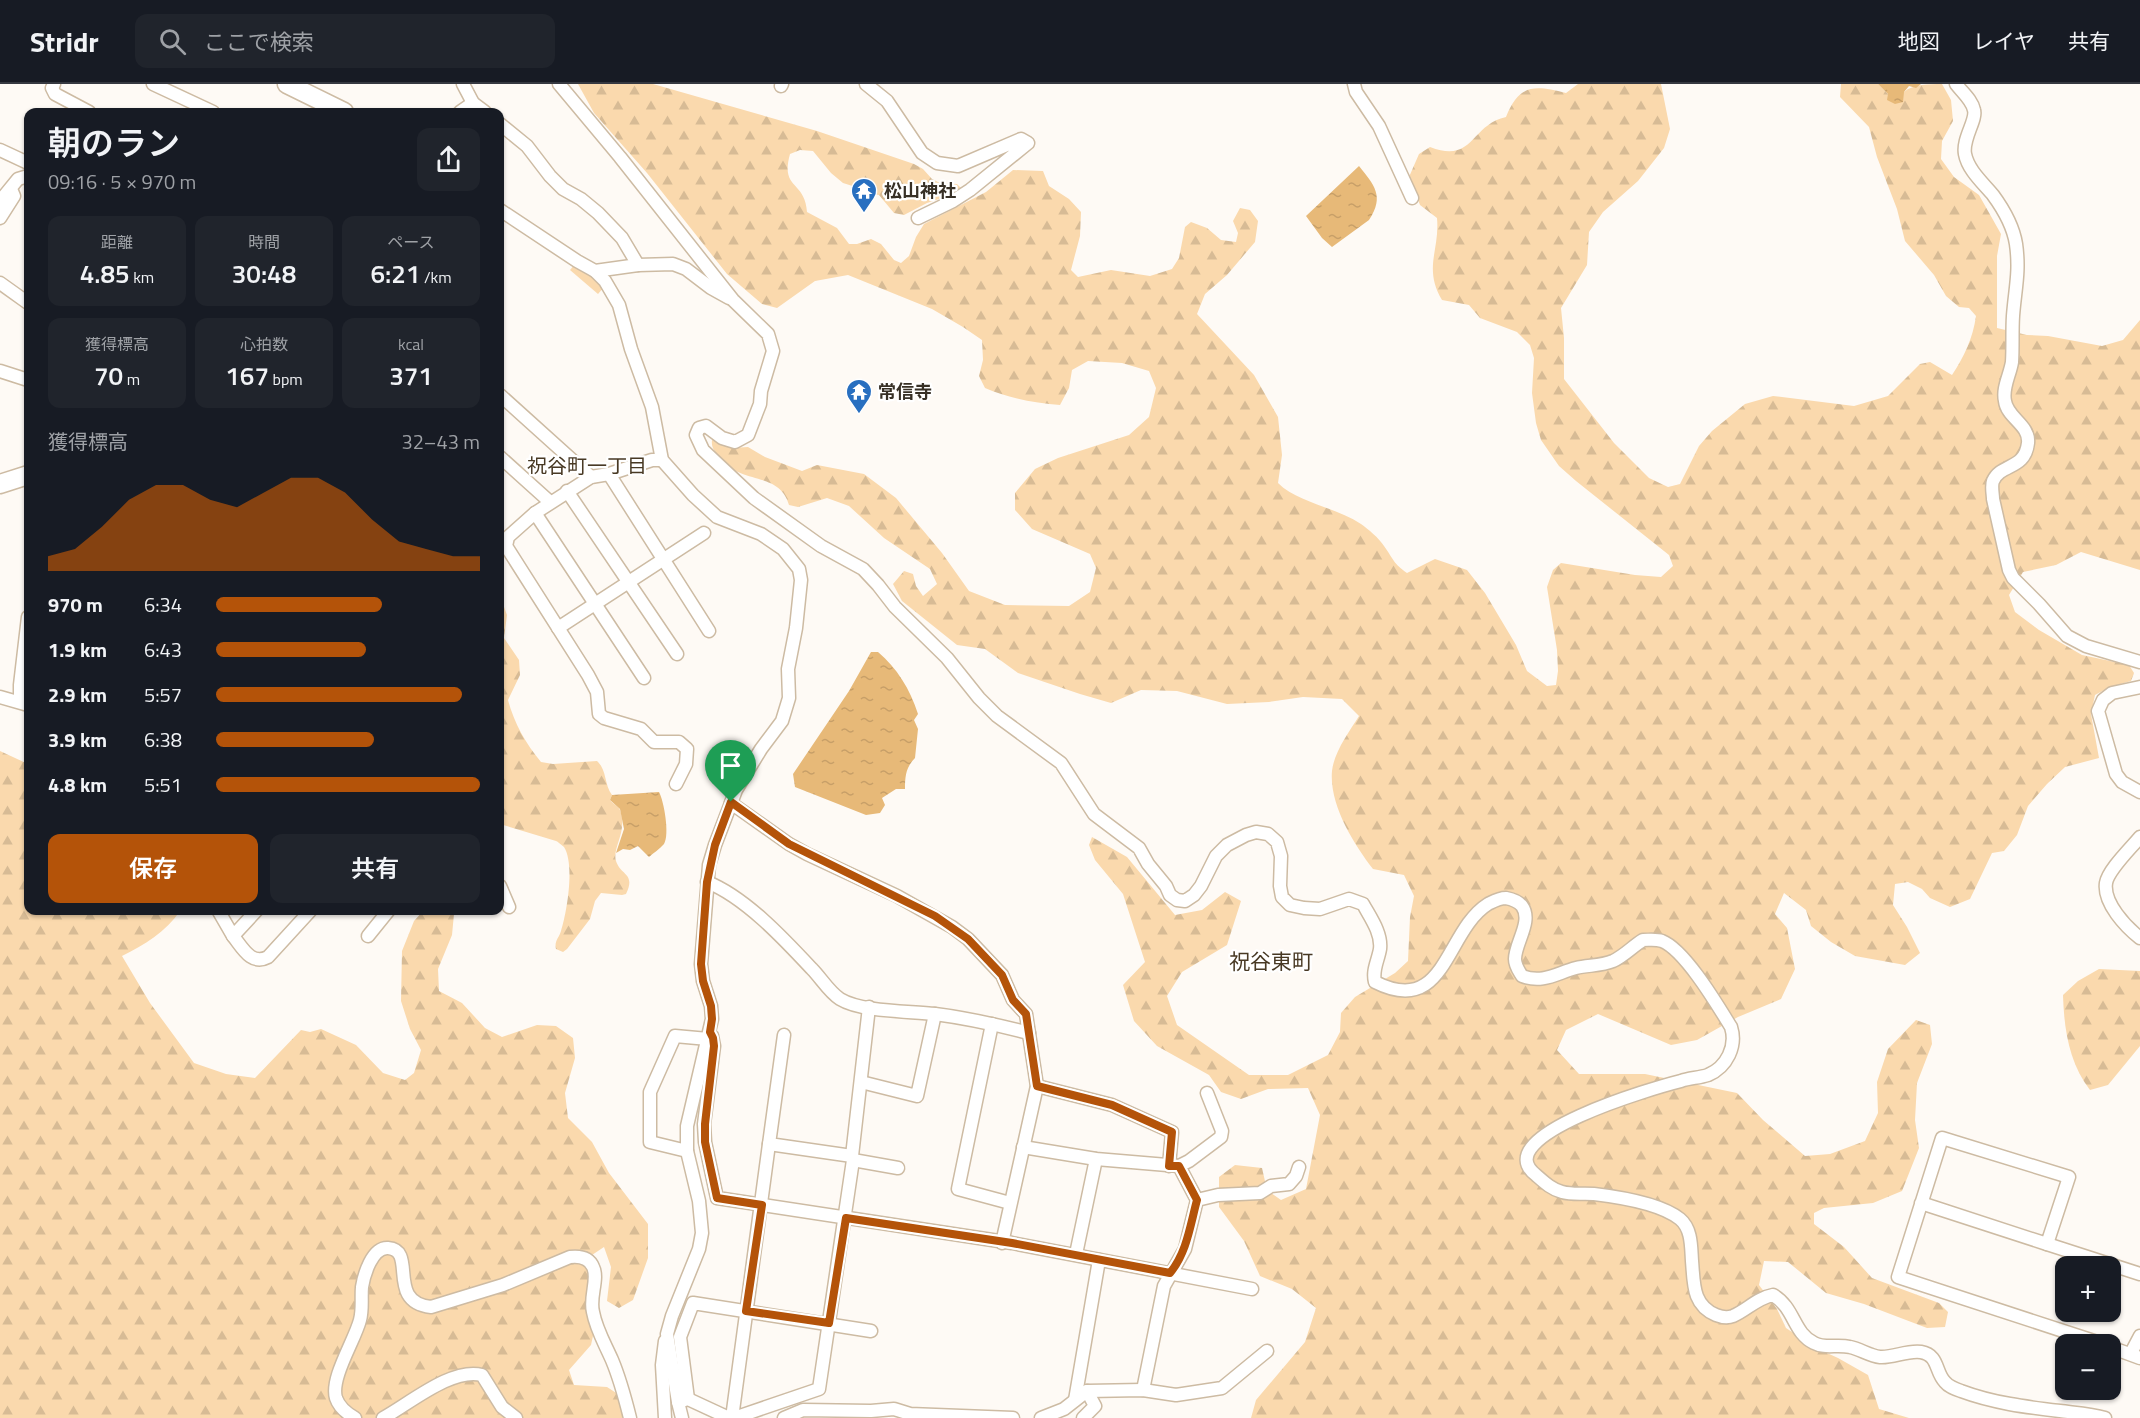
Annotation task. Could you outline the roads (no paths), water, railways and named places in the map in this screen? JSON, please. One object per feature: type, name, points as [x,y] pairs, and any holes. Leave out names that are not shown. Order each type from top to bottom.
[{"type":"main road","points":[[287,84],[336,108]]},
{"type":"main road","points":[[0,484],[24,476]]},
{"type":"street","points":[[54,84],[52,88],[54,94],[81,108]]},
{"type":"street","points":[[153,84],[204,108]]},
{"type":"street","points":[[463,84],[473,103],[480,108]]},
{"type":"street","points":[[559,84],[733,300],[768,334],[773,351],[761,391],[760,404],[748,435],[735,442],[722,438],[706,426],[699,428],[696,435],[703,450],[778,517],[821,546],[863,569],[895,607],[947,658],[979,698],[997,716],[1061,763],[1094,814],[1139,848],[1170,895],[1177,900],[1185,901],[1201,886],[1216,855],[1227,845],[1246,834],[1256,832],[1268,834],[1277,842],[1281,856],[1282,897],[1290,905],[1320,909],[1349,899],[1363,904],[1380,941],[1373,976],[1375,982],[1391,989],[1414,990],[1428,983],[1440,972],[1471,919],[1480,910],[1502,898],[1513,899],[1522,906],[1526,916],[1515,959],[1522,976],[1530,979],[1543,980],[1577,968],[1615,960],[1643,940],[1663,941],[1674,948],[1684,959],[1731,1027],[1734,1036],[1729,1056],[1722,1065],[1708,1074],[1609,1104],[1543,1136],[1527,1154],[1525,1162],[1527,1169],[1550,1187],[1563,1192],[1623,1198],[1664,1210],[1683,1221],[1691,1243],[1694,1290],[1698,1300],[1711,1312],[1721,1317],[1732,1317],[1752,1303],[1773,1295],[1786,1304],[1800,1331],[1815,1344],[1847,1346],[1881,1357],[1914,1351],[1923,1352],[1929,1354],[1937,1362],[1945,1382],[1953,1388],[1979,1398],[2105,1418]]},
{"type":"street","points":[[866,84],[887,101],[922,153],[937,163],[958,166],[1021,139],[1028,143],[970,190],[918,218]]},
{"type":"street","points":[[1354,84],[1356,92],[1379,126],[1412,198]]},
{"type":"street","points":[[1956,84],[1970,100],[1975,116],[1966,140],[1965,152],[1969,164],[2007,216],[2015,241],[2018,263],[2019,279],[2012,325],[2012,362],[2004,390],[2004,401],[2007,411],[2026,431],[2029,440],[2024,458],[2018,464],[1999,473],[1993,481],[1992,488],[2009,570],[2013,578],[2067,636],[2086,646],[2140,662]]},
{"type":"street","points":[[466,108],[473,103]]},
{"type":"street","points":[[504,127],[527,146],[563,189],[581,199],[622,237],[638,265]]},
{"type":"street","points":[[0,150],[24,161]]},
{"type":"street","points":[[0,201],[18,179],[24,177]]},
{"type":"street","points":[[0,218],[14,196],[11,188]]},
{"type":"street","points":[[504,213],[595,271],[605,281],[619,305],[631,349],[652,407],[662,460],[693,495],[717,517],[772,540],[783,549],[799,569],[801,580],[796,628],[788,669],[789,698],[786,709],[782,721],[741,781],[731,802],[715,845],[707,882],[701,964],[712,1019],[687,1126],[687,1151],[699,1201],[702,1233],[699,1249],[672,1316],[662,1355],[664,1418]]},
{"type":"street","points":[[595,271],[638,265],[673,264],[686,268],[711,288],[733,300]]},
{"type":"street","points":[[0,283],[24,296]]},
{"type":"street","points":[[0,371],[24,379]]},
{"type":"street","points":[[504,399],[591,477]]},
{"type":"street","points":[[662,460],[652,459],[609,474],[591,477],[535,513],[508,537],[506,546],[597,692],[599,714],[604,718],[641,729],[654,742],[680,742],[687,749],[686,764],[676,784]]},
{"type":"street","points":[[504,462],[550,502]]},
{"type":"street","points":[[609,474],[709,631]]},
{"type":"street","points":[[567,491],[677,654]]},
{"type":"street","points":[[535,513],[644,678]]},
{"type":"street","points":[[558,628],[704,533]]},
{"type":"street","points":[[0,697],[24,703],[20,685],[24,651]]},
{"type":"street","points":[[2140,687],[2112,693],[2103,700],[2098,711],[2116,774],[2122,782],[2140,792]]},
{"type":"street","points":[[731,802],[798,849],[897,896],[952,927],[968,939],[1002,975],[1013,1000],[1026,1014],[1037,1086],[1002,1243]]},
{"type":"street","points":[[2140,837],[2109,875],[2106,884],[2107,892],[2122,922],[2140,938]]},
{"type":"street","points":[[707,882],[764,920],[814,970],[837,997],[844,1001],[869,1007],[935,1014],[1029,1033]]},
{"type":"street","points":[[504,896],[509,908]]},
{"type":"street","points":[[221,915],[249,957],[257,960],[268,957],[306,915]]},
{"type":"street","points":[[233,936],[252,915]]},
{"type":"street","points":[[368,936],[386,915]]},
{"type":"street","points":[[683,1400],[732,1418],[819,1389],[846,1218],[869,1007]]},
{"type":"street","points":[[861,1082],[917,1096],[935,1014]]},
{"type":"street","points":[[992,1024],[957,1189],[1010,1203]]},
{"type":"street","points":[[732,1418],[784,1035]]},
{"type":"street","points":[[687,1151],[650,1142],[650,1092],[675,1036],[709,1036],[713,1038],[714,1046],[706,1098],[705,1133],[717,1198],[1076,1254],[1252,1289]]},
{"type":"street","points":[[1037,1086],[1112,1105],[1172,1132],[1174,1166],[1197,1200],[1185,1249],[1164,1286],[1143,1390]]},
{"type":"street","points":[[1023,1147],[1096,1160],[1174,1166],[1189,1161],[1221,1137],[1221,1131],[1207,1093]]},
{"type":"street","points":[[2047,1244],[2069,1177],[1942,1138],[1898,1277],[2072,1334]]},
{"type":"street","points":[[770,1144],[898,1168]]},
{"type":"street","points":[[1076,1254],[1096,1160]]},
{"type":"street","points":[[1197,1200],[1218,1195],[1260,1193],[1271,1186],[1290,1184],[1299,1167]]},
{"type":"street","points":[[1921,1203],[2140,1275]]},
{"type":"street","points":[[355,1418],[342,1408],[336,1398],[336,1386],[360,1321],[362,1286],[372,1258],[379,1250],[388,1248],[398,1252],[403,1264],[405,1289],[411,1300],[431,1307],[503,1285],[570,1257],[578,1256],[586,1259],[592,1264],[596,1273],[591,1295],[592,1310],[623,1388],[630,1418]]},
{"type":"street","points":[[1075,1400],[1100,1260]]},
{"type":"street","points":[[682,1418],[680,1337],[693,1303],[871,1330]]},
{"type":"street","points":[[667,1334],[683,1400]]},
{"type":"street","points":[[2135,1355],[2140,1336]]},
{"type":"street","points":[[1041,1418],[1064,1409],[1087,1391],[1143,1390],[1176,1395],[1222,1388],[1267,1351]]},
{"type":"street","points":[[383,1418],[442,1383],[462,1374],[472,1373],[482,1375],[502,1407],[516,1418]]},
{"type":"street","points":[[1083,1418],[1095,1406],[1087,1391]]},
{"type":"street","points":[[784,1418],[803,1410],[894,1409],[910,1414],[1013,1418]]},
{"type":"water","points":[[1878,84],[1921,84],[1916,88],[1909,86],[1904,92],[1903,102],[1895,104],[1887,100],[1888,94]]},
{"type":"water","points":[[1359,166],[1376,191],[1374,212],[1369,220],[1332,247],[1322,238],[1306,216]]},
{"type":"water","points":[[871,652],[878,652],[902,680],[918,714],[914,720],[918,729],[915,758],[907,772],[905,789],[896,789],[882,798],[885,805],[880,813],[866,815],[795,787],[793,774],[849,691]]},
{"type":"water","points":[[659,792],[666,818],[664,844],[649,857],[638,846],[616,853],[624,829],[620,809],[610,800],[612,795]]},
{"type":"place","name":"松山神社","points":[[864,214]]},
{"type":"place","name":"常信寺","points":[[859,415]]},
{"type":"district","name":"祝谷町一丁目","points":[[587,466]]},
{"type":"district","name":"祝谷東町","points":[[1271,962]]}]
